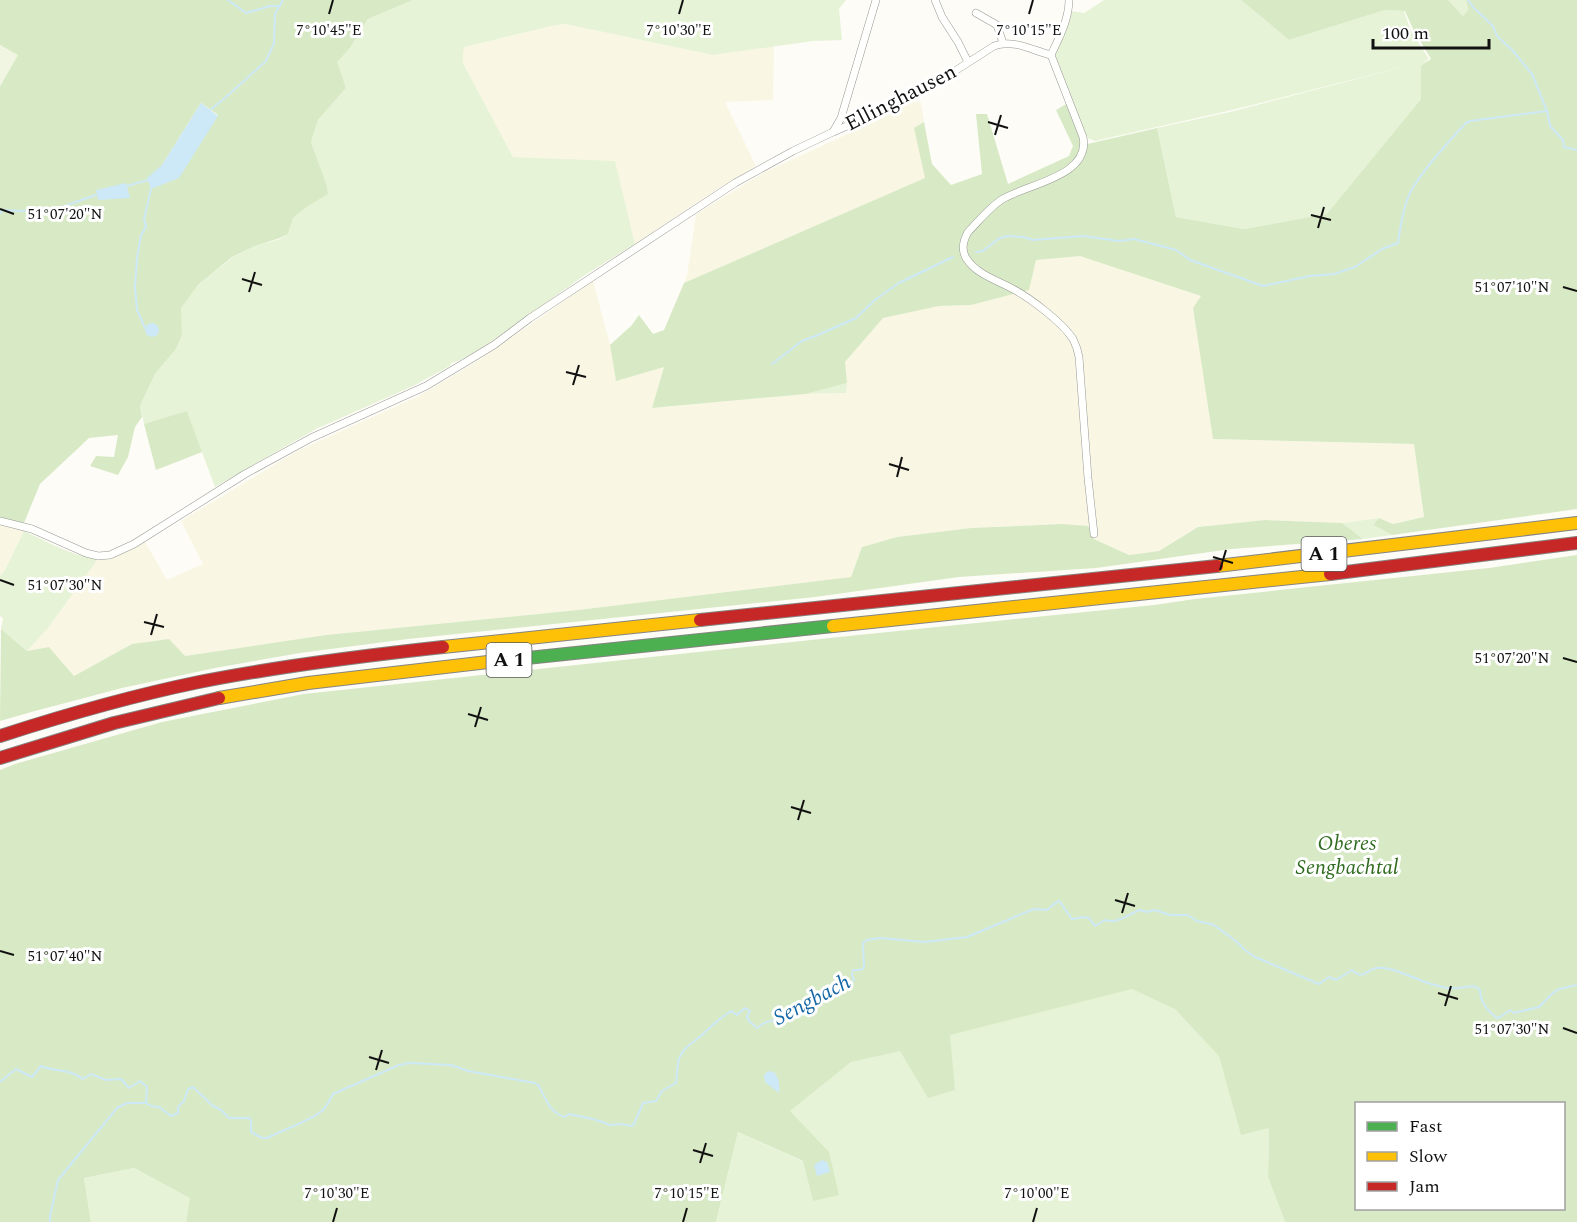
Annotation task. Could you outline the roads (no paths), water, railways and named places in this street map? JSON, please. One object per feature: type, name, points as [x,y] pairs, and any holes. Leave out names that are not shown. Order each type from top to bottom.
[{"type":"highway","name":"A 1","points":[[0,736],[67,715],[172,688],[225,677],[338,660],[1395,546],[1577,523]]},
{"type":"highway","name":"A 1","points":[[0,758],[74,734],[157,713],[231,696],[313,683],[439,667],[1328,574],[1577,543]]},
{"type":"street","name":"Ellinghausen","points":[[833,132],[841,118],[876,0]]},
{"type":"street","name":"Ellinghausen","points":[[934,0],[969,62]]},
{"type":"street","points":[[1069,0],[1064,25],[1051,56],[1083,137],[1084,149],[1071,168],[1001,200],[968,232],[963,248],[971,265],[984,275],[1013,289],[1037,305],[1065,329],[1077,346],[1094,534]]},
{"type":"street","points":[[976,13],[997,25],[1003,43],[1017,44],[1051,56]]},
{"type":"street","name":"Ellinghausen","points":[[0,522],[32,529],[86,553],[110,555],[134,544],[245,474],[311,438],[436,380],[494,345],[617,260],[762,167],[926,88],[994,46],[1003,43]]},
{"type":"water","points":[[201,103],[218,116],[179,178],[151,189],[147,178],[162,165]]},
{"type":"water","points":[[126,183],[130,198],[98,200],[96,190]]},
{"type":"water","points":[[152,323],[157,325],[159,330],[157,335],[152,337],[147,335],[145,330],[147,325]]},
{"type":"water","points":[[768,1071],[774,1072],[777,1077],[779,1093],[765,1082],[764,1075]]},
{"type":"water","points":[[822,1160],[827,1162],[830,1172],[817,1176],[814,1165]]},
{"type":"waterway","points":[[228,0],[246,13],[270,6],[280,6]]},
{"type":"waterway","points":[[210,110],[266,61],[274,43],[275,14],[283,0]]},
{"type":"waterway","points":[[1468,0],[1493,26],[1497,36],[1532,74],[1547,111],[1550,126],[1563,140],[1564,147],[1577,150]]},
{"type":"waterway","points":[[976,252],[983,251],[998,239],[1007,236],[1033,240],[1083,236],[1119,241],[1134,239],[1176,250],[1190,260],[1263,286],[1310,276],[1334,274],[1355,267],[1382,249],[1398,243],[1409,194],[1431,163],[1466,123],[1547,111]]},
{"type":"waterway","points":[[127,186],[148,180]]},
{"type":"waterway","points":[[145,328],[137,310],[135,287],[137,258],[141,235],[146,227],[144,219],[151,189]]},
{"type":"waterway","points":[[0,213],[3,210],[56,209],[96,195]]},
{"type":"waterway","points":[[772,364],[802,341],[856,318],[876,299],[899,283],[953,257]]},
{"type":"waterway","name":"Sengbach","points":[[0,1082],[16,1069],[32,1077],[41,1066],[73,1074],[83,1079],[91,1074],[106,1080],[121,1079],[129,1088],[140,1081],[147,1087],[146,1103],[159,1107],[171,1116],[178,1113],[178,1107],[184,1101],[188,1089],[193,1087],[229,1118],[250,1118],[251,1132],[267,1138],[318,1114],[326,1107],[333,1094],[399,1065],[410,1063],[451,1065],[468,1071],[535,1083],[552,1109],[565,1117],[569,1114],[609,1125],[632,1126],[643,1103],[656,1101],[662,1091],[676,1083],[679,1059],[683,1051],[731,1011],[737,1015],[745,1008],[750,1011],[747,1017],[757,1028],[766,1022],[776,1020],[788,1009],[805,1005],[816,995],[826,998],[830,988],[841,989],[854,980],[853,970],[861,970],[864,967],[863,943],[867,940],[880,938],[925,942],[967,937],[1034,909],[1047,910],[1058,901],[1072,919],[1089,918],[1095,926],[1105,920],[1119,920],[1140,910],[1147,912],[1155,910],[1170,915],[1188,915],[1197,921],[1214,925],[1255,957],[1319,984],[1329,977],[1336,980],[1352,970],[1362,975],[1372,969],[1382,968],[1443,987],[1475,987],[1480,990],[1485,1006],[1497,1018],[1510,1010],[1514,1013],[1539,1007],[1559,989],[1577,985]]},
{"type":"waterway","points":[[50,1222],[58,1180],[117,1108],[127,1103],[145,1103]]},
{"type":"park label","name":"Oberes Sengbachtal","points":[[1347,856]]}]
